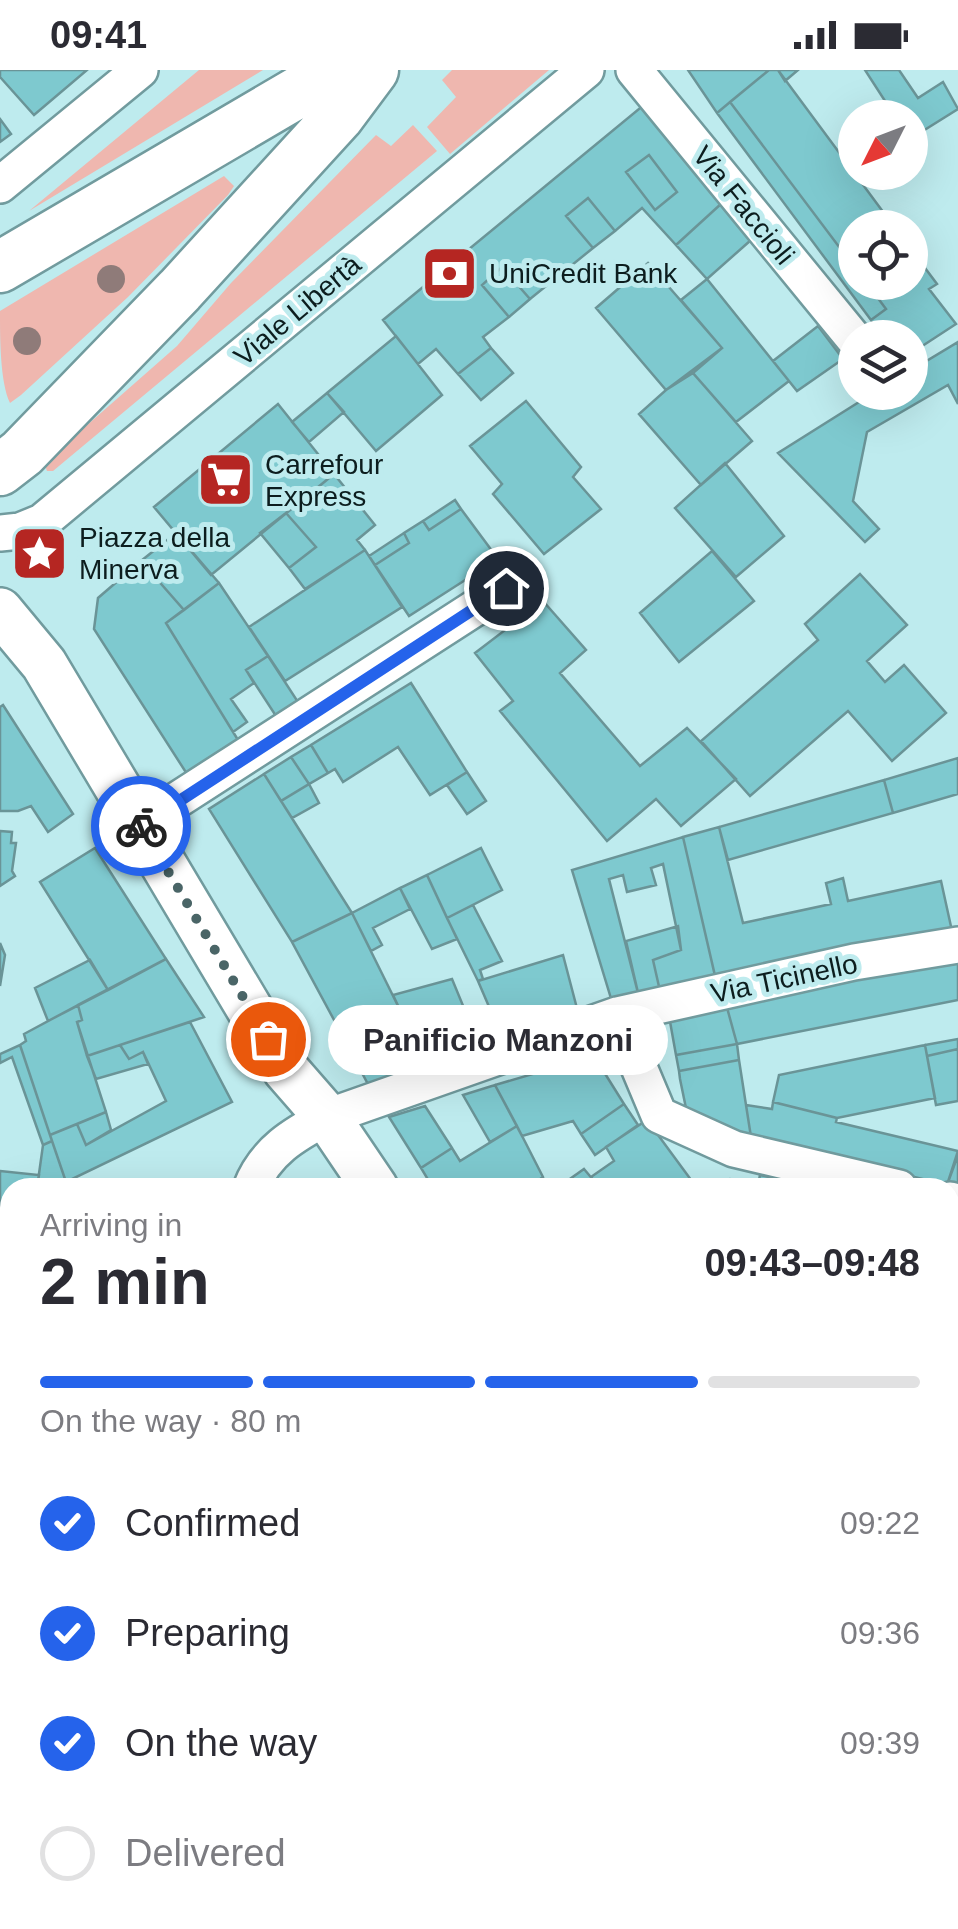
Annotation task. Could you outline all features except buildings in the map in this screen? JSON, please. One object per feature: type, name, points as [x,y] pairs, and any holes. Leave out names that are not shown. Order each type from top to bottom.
[{"type":"main road","points":[[0,267],[336,70]]},
{"type":"main road","points":[[0,470],[22,453],[180,290],[338,117],[373,70]]},
{"type":"street","points":[[0,185],[140,70]]},
{"type":"street","name":"Viale Libertà","points":[[0,533],[20,531],[42,522],[586,70]]},
{"type":"street","name":"Via Faccioli","points":[[634,70],[839,320]]},
{"type":"street","points":[[140,824],[506,588]]},
{"type":"street","points":[[0,611],[44,664],[286,1070],[328,1117],[368,1178]]},
{"type":"street","name":"Via Ticinello","points":[[255,1178],[284,1141],[328,1117],[617,1015],[854,962],[958,945]]},
{"type":"street","points":[[617,1015],[658,1115],[734,1149],[856,1178]]},
{"type":"shaded area","points":[[199,70],[263,70],[29,211]]},
{"type":"shaded area","points":[[452,70],[549,70],[450,154],[427,127],[456,97],[442,80]]},
{"type":"shaded area","points":[[413,125],[437,151],[53,471],[47,471],[44,463],[177,346],[231,283],[376,135],[391,146]]},
{"type":"shaded area","points":[[224,176],[234,186],[228,195],[128,297],[10,403],[2,372],[0,311]]},
{"type":"way so far","points":[[141,826],[268,1039]]},
{"type":"place","name":"UniCredit Bank","points":[[450,273]]},
{"type":"place","name":"Carrefour Express","points":[[226,480]]},
{"type":"place","name":"Piazza della Minerva","points":[[40,553]]},
{"type":"place","name":"Panificio Manzoni","points":[[268,1039]]},
{"type":"route","points":[[141,826],[506,588]]}]
